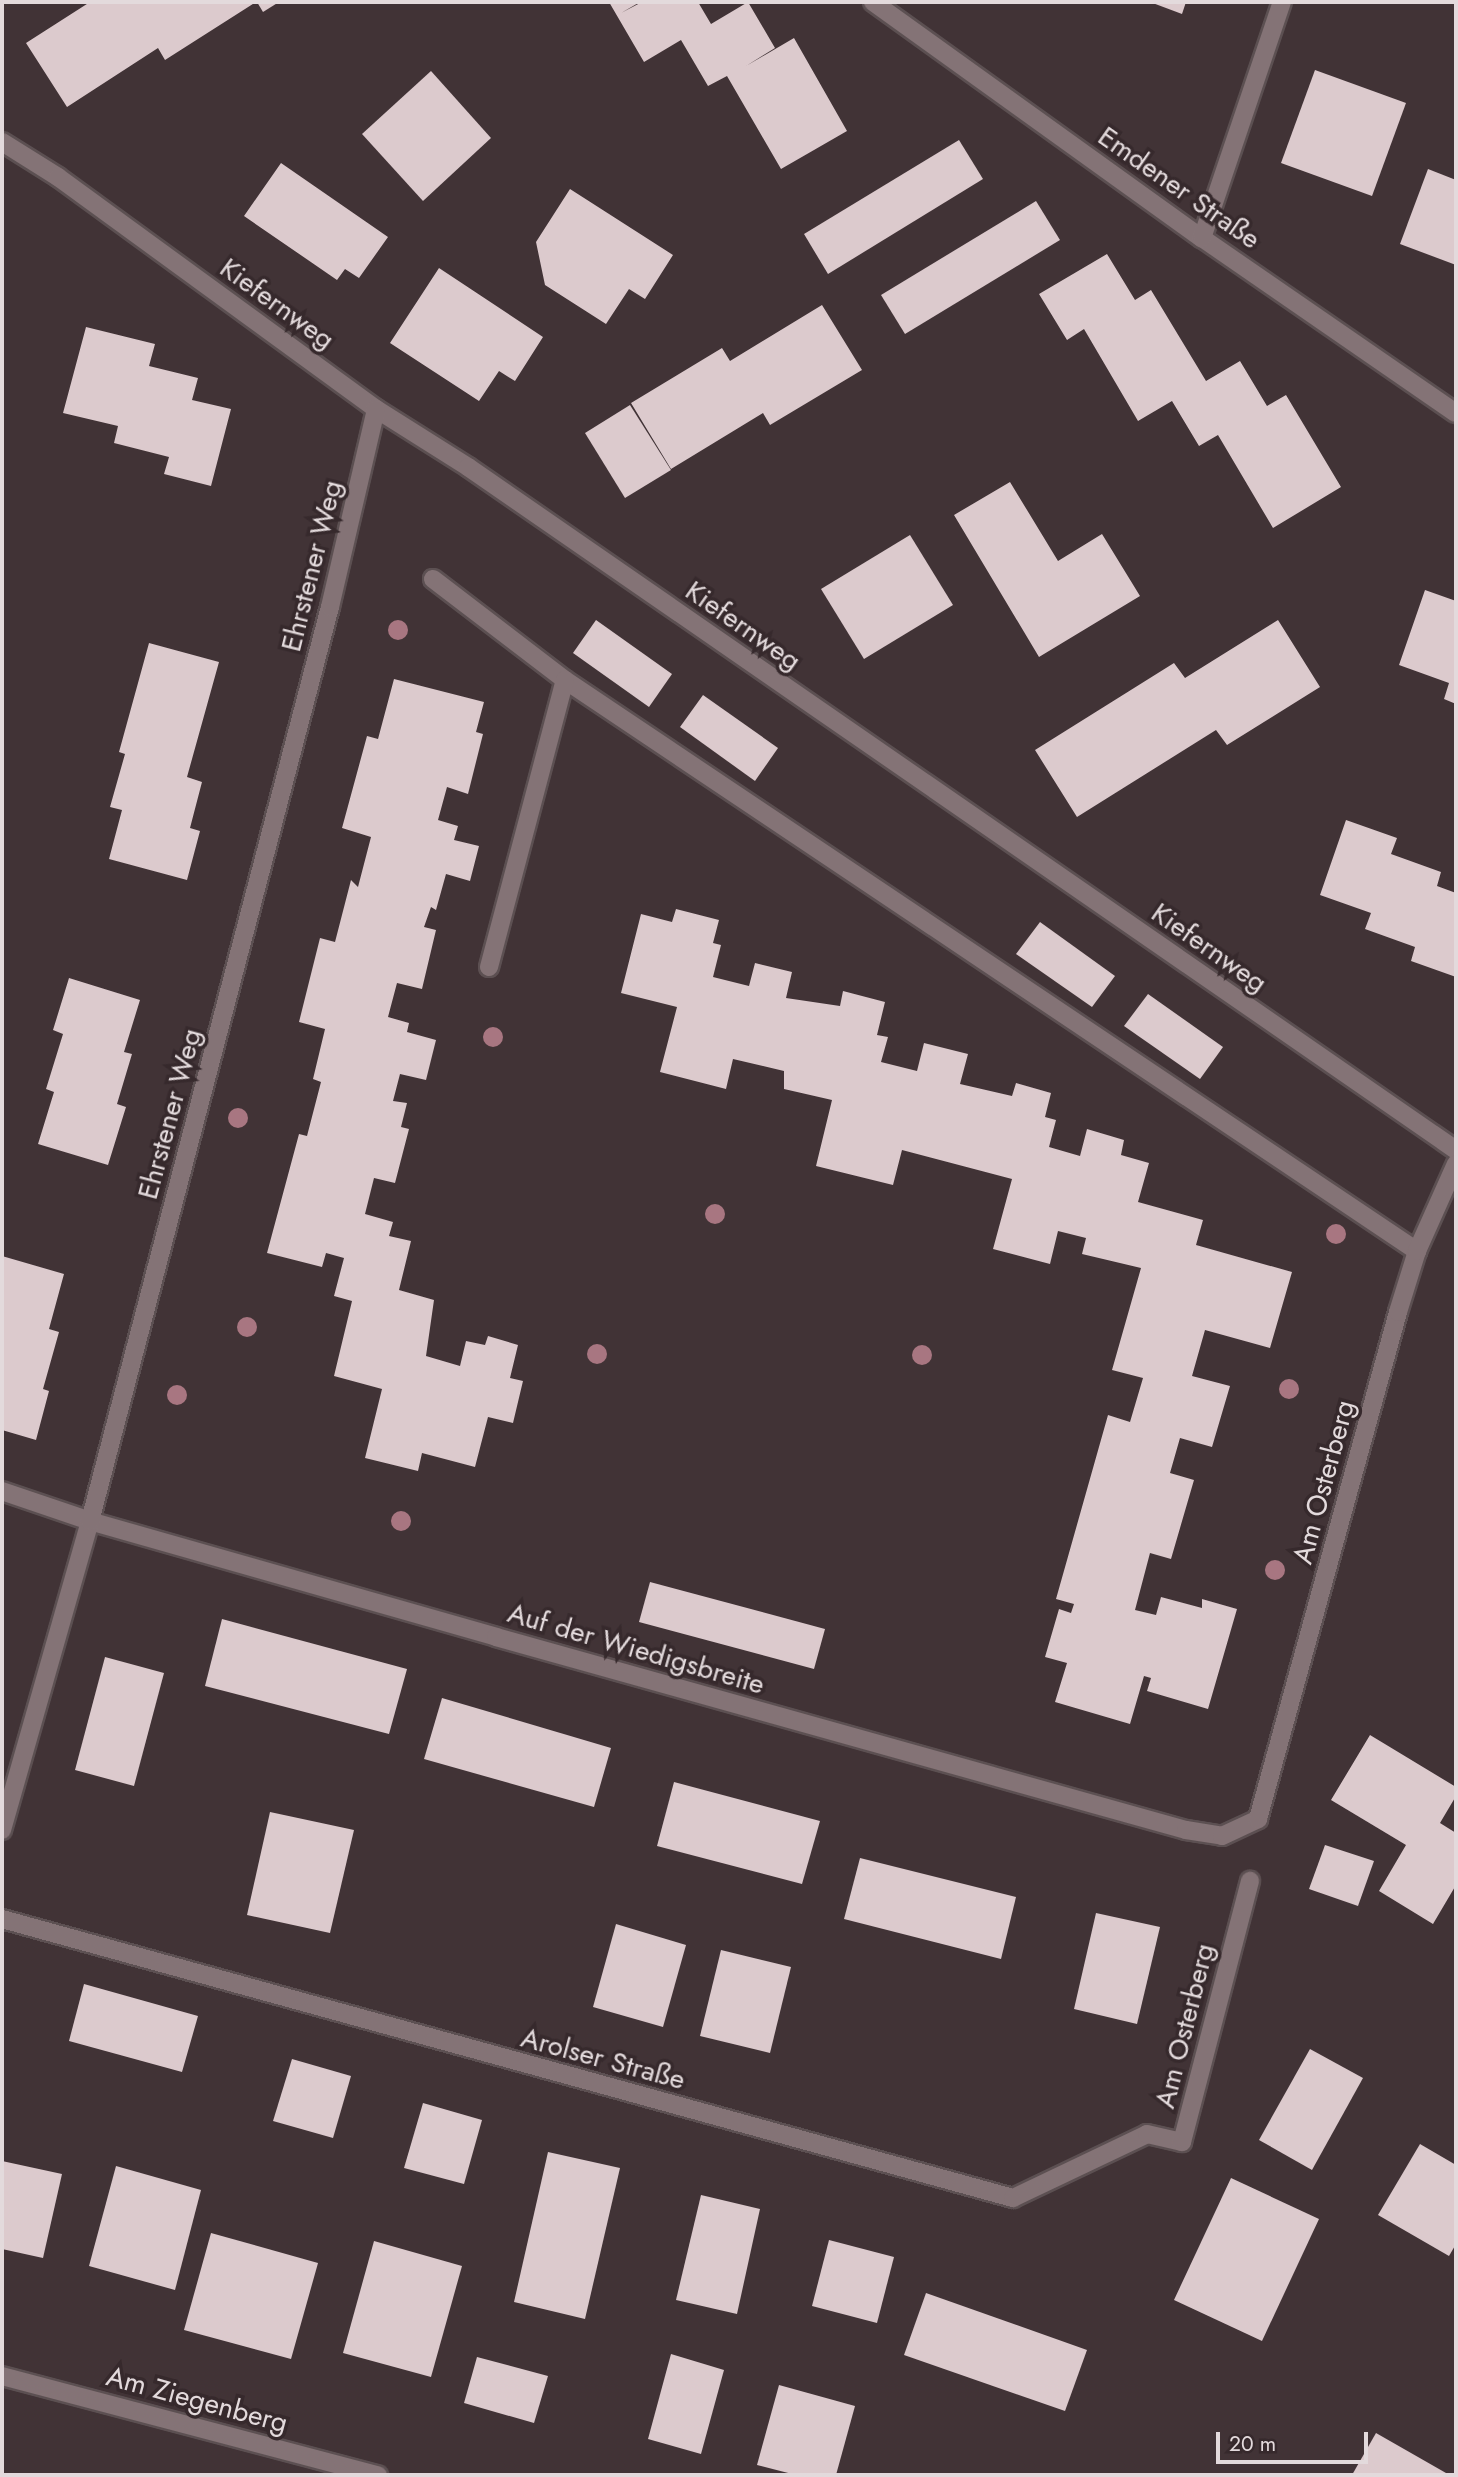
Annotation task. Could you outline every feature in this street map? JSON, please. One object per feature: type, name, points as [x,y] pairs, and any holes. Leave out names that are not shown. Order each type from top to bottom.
[{"type":"street","name":"Emdener Straße","points":[[873,2],[1202,238],[1456,413]]},
{"type":"street","points":[[1202,238],[1282,2]]},
{"type":"street","name":"Kiefernweg","points":[[2,142],[58,177],[376,408],[468,467],[1456,1150]]},
{"type":"street","name":"Ehrstener Weg","points":[[2,1830],[90,1521],[340,571],[376,408]]},
{"type":"street","points":[[433,579],[565,680],[1417,1251]]},
{"type":"street","points":[[489,967],[565,680]]},
{"type":"street","name":"Am Osterberg","points":[[1258,1819],[1417,1251],[1456,1164]]},
{"type":"street","name":"Auf der Wiedigsbreite","points":[[2,1491],[90,1521],[1185,1830],[1222,1836],[1258,1819]]},
{"type":"street","name":"Am Osterberg","points":[[1182,2142],[1250,1881]]},
{"type":"street","name":"Arolser Straße","points":[[2,1919],[1013,2198],[1147,2134],[1182,2142]]},
{"type":"street","name":"Am Ziegenberg","points":[[2,2376],[378,2475]]},
{"type":"building","points":[[90,2],[256,2],[165,60],[158,48],[67,107],[26,43]]},
{"type":"building","points":[[257,2],[279,2],[263,12]]},
{"type":"building","points":[[609,2],[640,2],[621,13],[642,2],[698,2],[711,24],[748,2],[775,48],[746,66],[794,38],[847,131],[781,169],[727,76],[708,86],[681,40],[644,62]]},
{"type":"building","points":[[1150,2],[1186,2],[1182,14]]},
{"type":"building","points":[[1315,70],[1406,103],[1372,196],[1281,163]]},
{"type":"building","points":[[431,71],[491,138],[423,201],[362,134]]},
{"type":"building","points":[[959,140],[983,179],[828,274],[804,234]]},
{"type":"building","points":[[281,163],[388,237],[359,278],[345,269],[337,280],[244,216]]},
{"type":"building","points":[[1428,169],[1456,180],[1456,265],[1400,244]]},
{"type":"building","points":[[570,189],[673,255],[645,299],[629,289],[606,324],[545,285],[536,242]]},
{"type":"building","points":[[1036,201],[1060,240],[905,334],[881,295]]},
{"type":"building","points":[[1107,254],[1135,300],[1151,290],[1206,381],[1240,361],[1267,406],[1286,395],[1341,487],[1273,528],[1218,435],[1199,446],[1172,401],[1138,421],[1084,329],[1067,340],[1039,294]]},
{"type":"building","points":[[439,268],[543,337],[515,381],[499,371],[479,401],[390,343]]},
{"type":"building","points":[[822,305],[862,370],[770,425],[763,413],[671,469],[631,403],[722,348],[730,361]]},
{"type":"building","points":[[86,327],[155,344],[149,366],[198,378],[192,400],[231,409],[211,486],[164,474],[169,457],[114,443],[118,426],[63,413]]},
{"type":"building","points":[[630,405],[671,470],[625,498],[585,433]]},
{"type":"building","points":[[1010,482],[1058,561],[1102,534],[1140,596],[1039,657],[954,515]]},
{"type":"building","points":[[910,535],[953,605],[864,659],[821,589]]},
{"type":"building","points":[[1425,590],[1456,601],[1456,704],[1444,699],[1449,683],[1399,665]]},
{"type":"building","points":[[596,620],[672,674],[649,707],[573,653]]},
{"type":"building","points":[[1278,620],[1320,687],[1227,745],[1216,730],[1077,817],[1035,750],[1174,663],[1185,678]]},
{"type":"building","points":[[149,643],[219,662],[187,777],[202,782],[190,828],[200,831],[187,880],[109,859],[122,810],[110,807],[125,754],[119,752]]},
{"type":"building","points":[[394,679],[484,702],[476,732],[483,734],[468,794],[447,787],[438,820],[458,826],[454,840],[479,846],[470,881],[446,874],[436,910],[431,907],[424,927],[436,930],[422,989],[397,983],[388,1017],[409,1023],[407,1032],[436,1040],[426,1080],[400,1074],[393,1101],[407,1103],[401,1127],[409,1129],[395,1183],[374,1178],[365,1214],[393,1222],[389,1236],[411,1241],[399,1290],[434,1300],[426,1356],[460,1366],[466,1341],[485,1345],[488,1336],[518,1345],[510,1378],[523,1381],[513,1423],[488,1417],[475,1467],[422,1453],[418,1471],[365,1458],[382,1389],[334,1376],[352,1301],[334,1296],[344,1258],[326,1253],[322,1267],[267,1253],[299,1134],[307,1136],[321,1082],[313,1079],[325,1029],[299,1022],[320,938],[335,942],[351,880],[358,887],[371,837],[342,828],[367,736],[378,739]]},
{"type":"building","points":[[703,695],[778,748],[755,781],[680,727]]},
{"type":"building","points":[[1346,820],[1397,838],[1391,854],[1441,872],[1437,886],[1456,893],[1456,977],[1411,961],[1415,947],[1365,929],[1371,913],[1320,895]]},
{"type":"building","points":[[676,909],[719,920],[713,943],[721,945],[713,977],[749,986],[755,963],[792,972],[786,998],[840,1006],[843,991],[885,1002],[877,1035],[888,1037],[881,1062],[917,1071],[924,1043],[968,1054],[960,1084],[1012,1096],[1016,1083],[1051,1093],[1045,1117],[1056,1120],[1049,1147],[1080,1156],[1087,1129],[1124,1140],[1121,1155],[1149,1163],[1138,1202],[1203,1220],[1196,1245],[1292,1272],[1270,1348],[1205,1330],[1192,1376],[1230,1386],[1212,1447],[1180,1438],[1170,1473],[1194,1480],[1171,1559],[1150,1553],[1135,1610],[1156,1615],[1161,1597],[1202,1608],[1202,1599],[1237,1609],[1208,1709],[1147,1691],[1151,1678],[1144,1676],[1130,1724],[1055,1702],[1067,1663],[1045,1657],[1059,1609],[1071,1613],[1074,1604],[1056,1599],[1108,1415],[1130,1422],[1143,1378],[1112,1370],[1141,1268],[1082,1254],[1086,1238],[1058,1231],[1050,1264],[993,1249],[1012,1179],[902,1150],[893,1185],[816,1166],[832,1100],[784,1089],[784,1071],[733,1059],[726,1089],[660,1072],[677,1007],[621,993],[641,914],[672,922]]},
{"type":"building","points":[[1040,922],[1115,976],[1092,1007],[1016,954]]},
{"type":"building","points":[[69,978],[140,1000],[124,1052],[132,1054],[117,1104],[126,1107],[108,1165],[38,1144],[54,1092],[46,1089],[63,1034],[53,1030]]},
{"type":"building","points":[[1148,994],[1223,1047],[1200,1079],[1124,1026]]},
{"type":"building","points":[[2,1256],[64,1274],[49,1329],[59,1332],[43,1389],[49,1391],[36,1440],[2,1430]]},
{"type":"building","points":[[650,1582],[825,1629],[814,1669],[639,1622]]},
{"type":"building","points":[[222,1619],[407,1669],[389,1734],[205,1686]]},
{"type":"building","points":[[105,1657],[164,1673],[134,1786],[75,1770]]},
{"type":"building","points":[[442,1698],[611,1748],[594,1807],[424,1759]]},
{"type":"building","points":[[1370,1735],[1456,1787],[1456,1796],[1440,1823],[1456,1833],[1456,1885],[1433,1924],[1379,1891],[1406,1845],[1331,1800]]},
{"type":"building","points":[[674,1782],[820,1821],[802,1884],[657,1846]]},
{"type":"building","points":[[270,1812],[354,1830],[330,1933],[247,1915]]},
{"type":"building","points":[[1325,1845],[1374,1861],[1358,1906],[1309,1889]]},
{"type":"building","points":[[860,1858],[1016,1897],[1001,1959],[844,1919]]},
{"type":"building","points":[[1096,1913],[1160,1927],[1137,2024],[1074,2009]]},
{"type":"building","points":[[616,1924],[686,1945],[663,2027],[593,2007]]},
{"type":"building","points":[[721,1950],[791,1967],[770,2053],[700,2036]]},
{"type":"building","points":[[84,1984],[198,2016],[182,2072],[69,2041]]},
{"type":"building","points":[[1310,2049],[1363,2078],[1312,2170],[1259,2140]]},
{"type":"building","points":[[292,2059],[351,2076],[333,2138],[273,2121]]},
{"type":"building","points":[[423,2103],[482,2120],[464,2184],[404,2168]]},
{"type":"building","points":[[1420,2144],[1456,2165],[1456,2244],[1449,2256],[1378,2215]]},
{"type":"building","points":[[548,2152],[620,2168],[585,2319],[514,2302]]},
{"type":"building","points":[[2,2161],[62,2174],[43,2258],[2,2249]]},
{"type":"building","points":[[116,2166],[201,2190],[175,2290],[89,2266]]},
{"type":"building","points":[[1231,2178],[1319,2219],[1262,2341],[1174,2300]]},
{"type":"building","points":[[701,2195],[760,2209],[737,2314],[676,2300]]},
{"type":"building","points":[[211,2233],[318,2263],[291,2359],[184,2330]]},
{"type":"building","points":[[829,2240],[894,2257],[877,2323],[812,2306]]},
{"type":"building","points":[[374,2241],[462,2266],[431,2377],[343,2353]]},
{"type":"building","points":[[926,2293],[1087,2350],[1065,2411],[904,2355]]},
{"type":"building","points":[[671,2354],[724,2370],[701,2454],[648,2439]]},
{"type":"building","points":[[477,2357],[548,2376],[534,2423],[464,2403]]},
{"type":"building","points":[[779,2385],[855,2406],[836,2475],[796,2475],[757,2465]]},
{"type":"building","points":[[1376,2433],[1446,2473],[1352,2475]]}]
